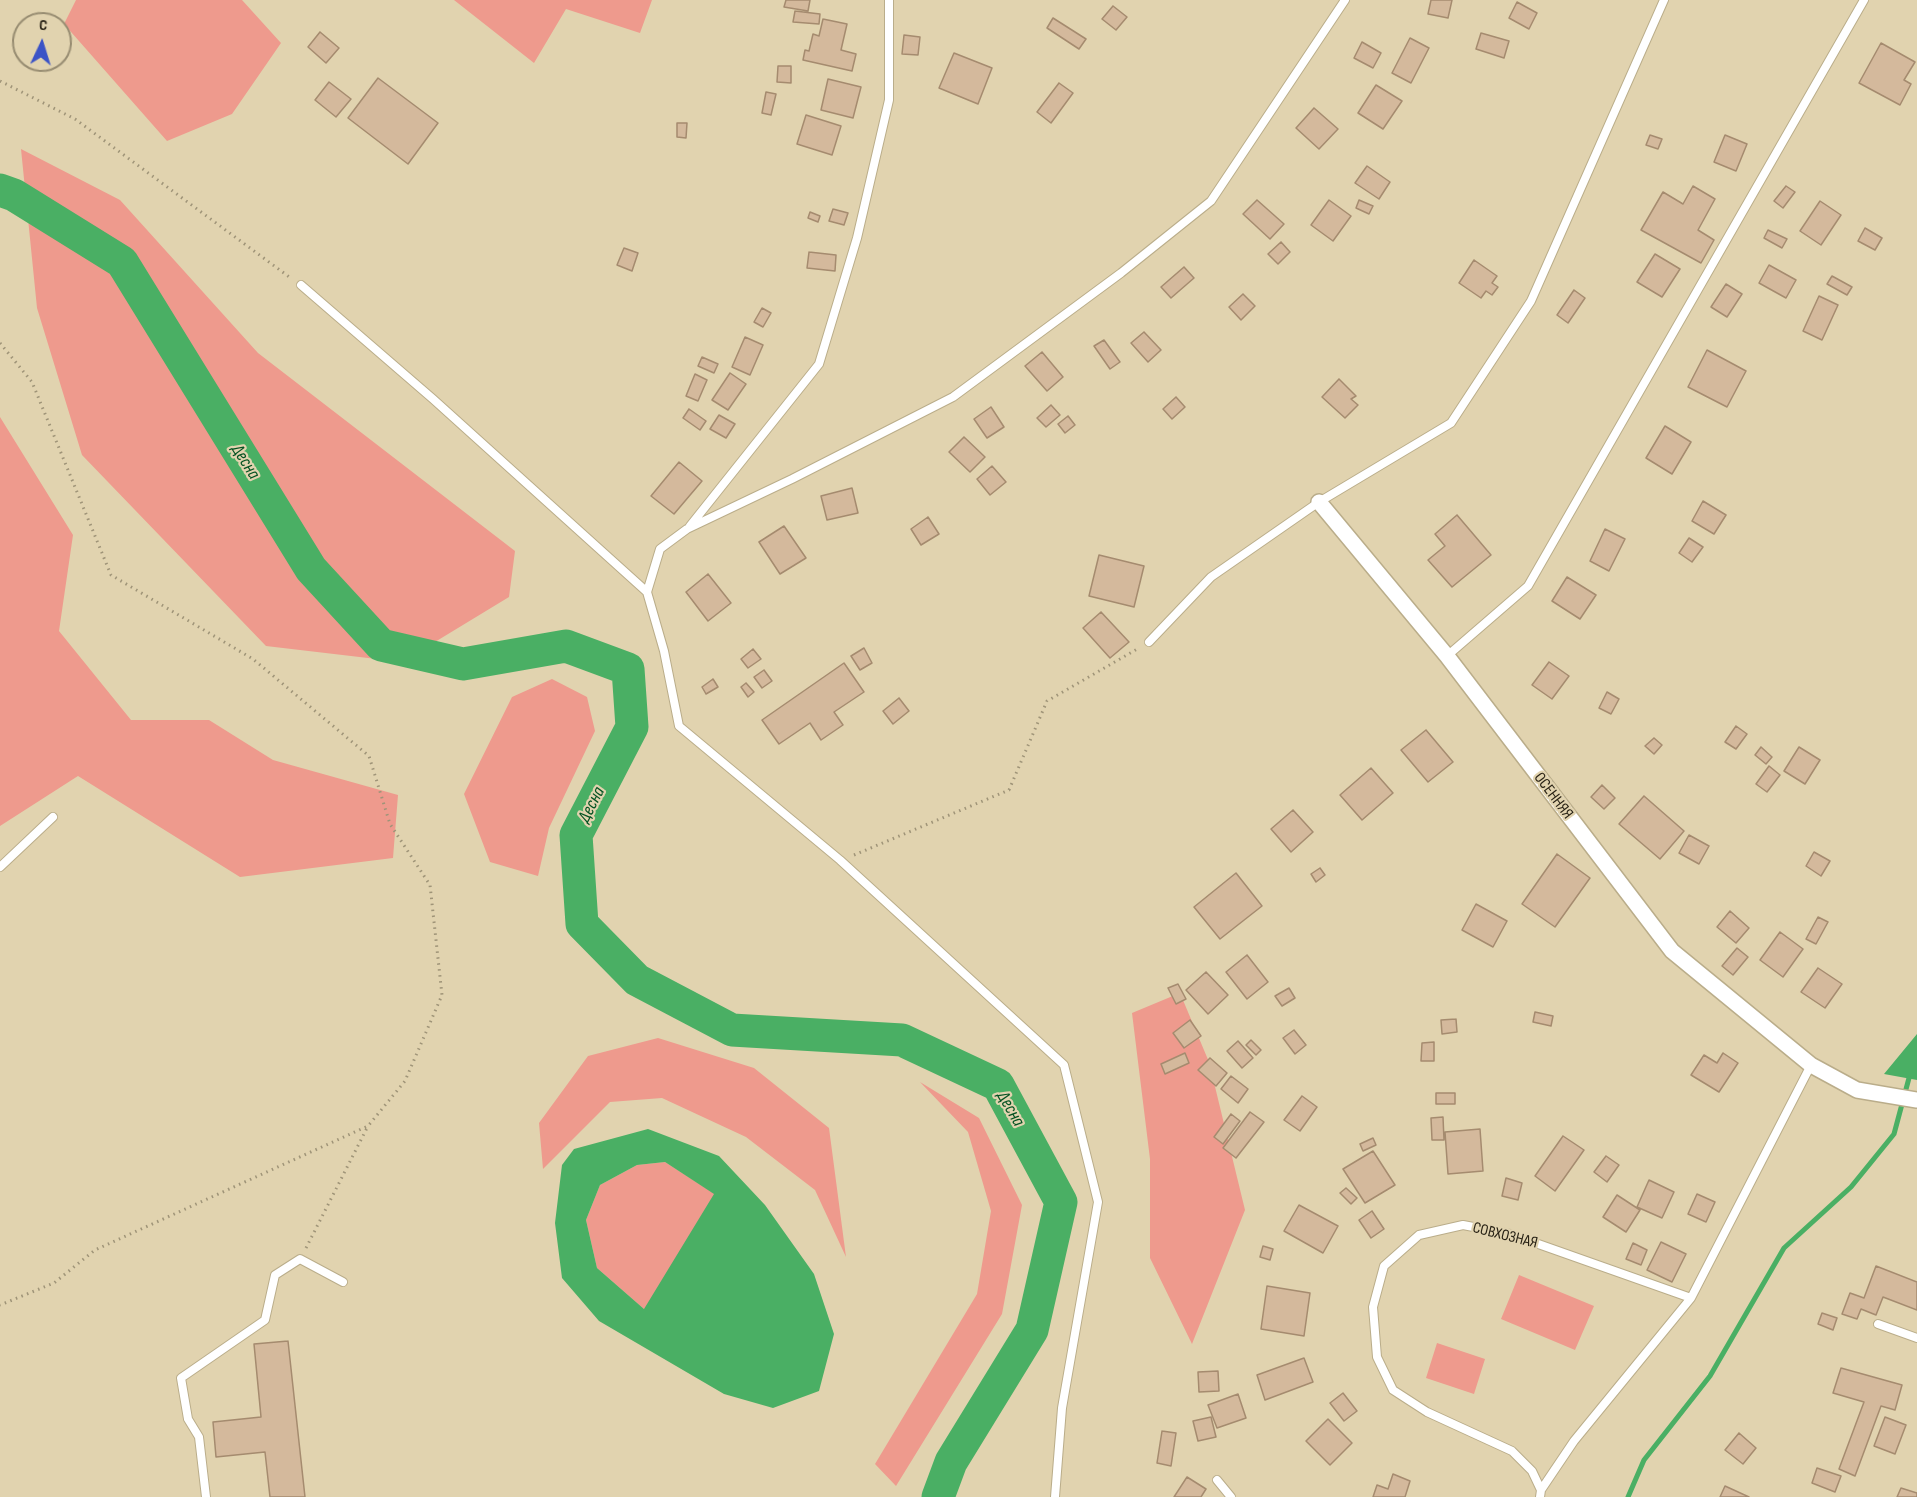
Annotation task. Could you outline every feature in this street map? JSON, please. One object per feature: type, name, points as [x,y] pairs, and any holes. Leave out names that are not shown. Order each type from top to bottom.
[{"type":"street","name":"ОСЕННЯЯ","points":[[1319,502],[1447,656],[1672,951],[1811,1065]]},
{"type":"street","points":[[1811,1065],[1857,1090],[1917,1100]]},
{"type":"lane","points":[[687,529],[819,364],[857,238],[889,100],[889,0]]},
{"type":"lane","points":[[647,591],[660,549],[687,529],[792,479],[953,397],[1121,273],[1211,201],[1345,0]]},
{"type":"lane","points":[[1149,642],[1210,577],[1319,502],[1451,423],[1531,301],[1664,0]]},
{"type":"lane","points":[[1447,656],[1528,586],[1864,0]]},
{"type":"lane","points":[[301,285],[433,399],[647,591],[664,651],[679,726],[840,860],[1064,1065],[1098,1202],[1062,1408],[1055,1497]]},
{"type":"lane","points":[[0,867],[53,817]]},
{"type":"lane","name":"СОВХОЗНАЯ","points":[[1540,1493],[1574,1441],[1691,1298],[1811,1065]]},
{"type":"lane","name":"СОВХОЗНАЯ","points":[[1540,1493],[1532,1471],[1512,1450],[1427,1412],[1393,1390],[1377,1357],[1373,1307],[1384,1266],[1419,1235],[1463,1225],[1510,1234],[1691,1298]]},
{"type":"lane","points":[[207,1497],[199,1437],[188,1419],[181,1378],[265,1320],[274,1275],[300,1259],[343,1282]]},
{"type":"lane","points":[[1878,1324],[1917,1338]]},
{"type":"lane","points":[[1217,1480],[1231,1497]]},
{"type":"path","points":[[0,81],[75,118],[301,285]]},
{"type":"path","points":[[0,343],[32,382],[111,575],[253,659],[369,756],[390,824],[430,885],[442,995],[405,1081],[368,1126],[300,1259]]},
{"type":"path","points":[[840,860],[1009,790],[1047,701],[1149,642]]},
{"type":"path","points":[[0,1305],[54,1283],[95,1250],[368,1126]]},
{"type":"shaded area","points":[[76,0],[242,0],[281,43],[232,114],[167,141],[72,33],[72,12],[70,12]]},
{"type":"shaded area","points":[[454,0],[652,0],[640,33],[566,9],[534,63]]},
{"type":"shaded area","points":[[21,149],[120,200],[258,353],[515,551],[509,597],[402,662],[266,646],[82,455],[37,308]]},
{"type":"shaded area","points":[[0,417],[73,535],[59,631],[131,720],[209,720],[273,760],[398,795],[393,858],[240,877],[78,776],[0,826]]},
{"type":"shaded area","points":[[552,679],[587,697],[595,731],[549,828],[538,876],[490,862],[464,794],[512,697]]},
{"type":"shaded area","points":[[1180,993],[1209,1062],[1245,1210],[1192,1344],[1150,1258],[1150,1159],[1132,1013]]},
{"type":"shaded area","points":[[1917,1034],[1917,1080],[1884,1074]]},
{"type":"shaded area","points":[[658,1038],[754,1068],[829,1128],[846,1257],[815,1190],[746,1137],[662,1098],[610,1102],[543,1169],[539,1123],[588,1056]]},
{"type":"shaded area","points":[[920,1082],[979,1118],[1022,1205],[1002,1314],[896,1486],[875,1464],[977,1294],[991,1211],[968,1132]]},
{"type":"shaded area","points":[[648,1129],[719,1156],[765,1205],[814,1274],[834,1334],[819,1391],[773,1408],[724,1394],[599,1321],[562,1278],[555,1223],[562,1165],[574,1149]],"holes":[[[665,1162],[714,1194],[644,1309],[597,1268],[586,1220],[600,1185],[637,1165]]]},
{"type":"shaded area","points":[[665,1162],[715,1194],[645,1310],[597,1268],[586,1220],[600,1185],[637,1165]]},
{"type":"shaded area","points":[[1519,1275],[1594,1306],[1575,1350],[1501,1319]]},
{"type":"shaded area","points":[[1437,1343],[1485,1359],[1474,1394],[1426,1378]]},
{"type":"building","points":[[786,0],[810,0],[808,11],[784,7]]},
{"type":"building","points":[[1431,0],[1452,0],[1448,18],[1428,14]]},
{"type":"building","points":[[1517,2],[1537,13],[1529,29],[1509,18]]},
{"type":"building","points":[[1113,6],[1127,17],[1116,30],[1102,19]]},
{"type":"building","points":[[795,11],[820,14],[819,24],[793,22]]},
{"type":"building","points":[[1053,18],[1086,39],[1079,49],[1047,28]]},
{"type":"building","points":[[823,19],[847,24],[841,50],[856,54],[852,71],[803,60],[805,50],[809,51],[813,34],[819,36]]},
{"type":"building","points":[[320,32],[339,48],[326,63],[308,47]]},
{"type":"building","points":[[1481,33],[1509,41],[1504,58],[1476,49]]},
{"type":"building","points":[[904,35],[920,37],[918,55],[902,54]]},
{"type":"building","points":[[1410,38],[1429,48],[1411,83],[1392,73]]},
{"type":"building","points":[[1362,42],[1381,53],[1373,68],[1354,58]]},
{"type":"building","points":[[1881,43],[1915,62],[1904,80],[1911,84],[1900,105],[1859,83]]},
{"type":"building","points":[[954,53],[992,68],[978,104],[939,88]]},
{"type":"building","points":[[778,66],[791,66],[791,83],[777,82]]},
{"type":"building","points":[[378,78],[438,123],[408,164],[348,118]]},
{"type":"building","points":[[828,79],[861,87],[853,118],[821,110]]},
{"type":"building","points":[[329,82],[351,99],[336,117],[315,100]]},
{"type":"building","points":[[1059,83],[1073,93],[1051,123],[1037,112]]},
{"type":"building","points":[[1376,85],[1402,101],[1383,129],[1358,113]]},
{"type":"building","points":[[766,92],[776,94],[771,115],[762,113]]},
{"type":"building","points":[[1314,108],[1338,129],[1319,149],[1296,128]]},
{"type":"building","points":[[806,115],[841,126],[832,155],[797,144]]},
{"type":"building","points":[[677,123],[687,123],[686,138],[677,137]]},
{"type":"building","points":[[1650,135],[1662,139],[1658,149],[1646,145]]},
{"type":"building","points":[[1725,135],[1747,144],[1736,171],[1714,162]]},
{"type":"building","points":[[1367,166],[1390,182],[1379,199],[1355,183]]},
{"type":"building","points":[[1693,186],[1715,199],[1698,230],[1714,240],[1701,263],[1641,230],[1663,192],[1683,204]]},
{"type":"building","points":[[1786,186],[1795,192],[1783,208],[1774,201]]},
{"type":"building","points":[[1257,200],[1284,224],[1270,239],[1243,214]]},
{"type":"building","points":[[1329,200],[1351,216],[1333,241],[1311,225]]},
{"type":"building","points":[[1359,200],[1373,206],[1369,214],[1356,208]]},
{"type":"building","points":[[1820,201],[1841,215],[1821,245],[1800,231]]},
{"type":"building","points":[[833,209],[848,213],[844,225],[829,221]]},
{"type":"building","points":[[810,212],[820,216],[818,222],[808,218]]},
{"type":"building","points":[[1865,228],[1882,238],[1875,250],[1858,241]]},
{"type":"building","points":[[1768,230],[1787,239],[1782,248],[1764,238]]},
{"type":"building","points":[[1281,242],[1290,252],[1278,264],[1268,254]]},
{"type":"building","points":[[624,248],[638,253],[632,271],[617,265]]},
{"type":"building","points":[[809,252],[836,255],[835,271],[807,268]]},
{"type":"building","points":[[1655,254],[1680,269],[1662,297],[1637,282]]},
{"type":"building","points":[[1474,260],[1497,276],[1492,283],[1498,287],[1492,295],[1486,291],[1481,298],[1459,283]]},
{"type":"building","points":[[1769,265],[1796,280],[1786,298],[1759,283]]},
{"type":"building","points":[[1184,267],[1194,278],[1171,298],[1161,287]]},
{"type":"building","points":[[1832,276],[1852,287],[1847,295],[1827,284]]},
{"type":"building","points":[[1726,284],[1742,294],[1727,317],[1711,307]]},
{"type":"building","points":[[1574,290],[1585,298],[1568,323],[1557,315]]},
{"type":"building","points":[[1243,294],[1255,306],[1241,320],[1229,307]]},
{"type":"building","points":[[1819,296],[1838,305],[1822,340],[1803,331]]},
{"type":"building","points":[[762,308],[771,313],[763,327],[754,322]]},
{"type":"building","points":[[1144,332],[1161,350],[1148,362],[1131,343]]},
{"type":"building","points":[[745,337],[763,345],[750,375],[732,367]]},
{"type":"building","points":[[1104,340],[1120,362],[1110,369],[1094,346]]},
{"type":"building","points":[[1707,350],[1746,371],[1727,407],[1688,387]]},
{"type":"building","points":[[1042,352],[1063,377],[1047,391],[1025,366]]},
{"type":"building","points":[[702,357],[718,364],[714,373],[698,366]]},
{"type":"building","points":[[730,373],[746,384],[728,410],[712,400]]},
{"type":"building","points":[[695,374],[707,380],[698,401],[686,396]]},
{"type":"building","points":[[1339,379],[1356,396],[1351,399],[1358,405],[1345,418],[1322,397]]},
{"type":"building","points":[[1176,397],[1185,407],[1172,419],[1163,409]]},
{"type":"building","points":[[1051,405],[1060,415],[1046,427],[1037,418]]},
{"type":"building","points":[[991,407],[1004,427],[987,438],[974,419]]},
{"type":"building","points":[[689,409],[706,421],[700,430],[683,418]]},
{"type":"building","points":[[719,415],[735,424],[726,438],[710,429]]},
{"type":"building","points":[[1068,416],[1075,425],[1065,433],[1058,424]]},
{"type":"building","points":[[1665,426],[1691,442],[1672,474],[1646,458]]},
{"type":"building","points":[[964,437],[985,457],[970,472],[949,452]]},
{"type":"building","points":[[679,462],[702,481],[674,514],[651,496]]},
{"type":"building","points":[[992,466],[1006,482],[990,495],[977,479]]},
{"type":"building","points":[[852,488],[858,513],[827,520],[821,496]]},
{"type":"building","points":[[1703,501],[1726,515],[1714,534],[1692,521]]},
{"type":"building","points":[[1457,515],[1491,555],[1452,587],[1428,560],[1445,546],[1435,534]]},
{"type":"building","points":[[928,517],[939,534],[921,545],[911,529]]},
{"type":"building","points":[[784,526],[806,558],[780,574],[759,542]]},
{"type":"building","points":[[1605,529],[1625,539],[1609,571],[1590,561]]},
{"type":"building","points":[[1689,538],[1703,547],[1692,562],[1679,553]]},
{"type":"building","points":[[1099,555],[1144,566],[1134,607],[1089,596]]},
{"type":"building","points":[[708,574],[731,603],[708,621],[686,592]]},
{"type":"building","points":[[1567,577],[1596,595],[1580,619],[1552,601]]},
{"type":"building","points":[[1101,612],[1129,642],[1110,658],[1083,628]]},
{"type":"building","points":[[864,648],[872,663],[860,670],[851,656]]},
{"type":"building","points":[[753,649],[761,659],[748,668],[741,659]]},
{"type":"building","points":[[1549,662],[1569,676],[1552,699],[1532,685]]},
{"type":"building","points":[[844,663],[864,692],[834,712],[843,725],[821,740],[810,723],[779,744],[762,720]]},
{"type":"building","points":[[764,670],[772,681],[762,688],[754,677]]},
{"type":"building","points":[[713,679],[718,687],[706,694],[702,687]]},
{"type":"building","points":[[746,683],[754,692],[748,697],[741,687]]},
{"type":"building","points":[[1607,692],[1619,699],[1611,714],[1599,708]]},
{"type":"building","points":[[899,698],[909,711],[893,724],[883,711]]},
{"type":"building","points":[[1736,726],[1747,734],[1736,749],[1725,742]]},
{"type":"building","points":[[1426,730],[1453,762],[1428,782],[1401,750]]},
{"type":"building","points":[[1654,738],[1662,745],[1654,754],[1645,746]]},
{"type":"building","points":[[1761,747],[1772,757],[1766,764],[1755,755]]},
{"type":"building","points":[[1799,747],[1820,760],[1805,784],[1784,771]]},
{"type":"building","points":[[1769,766],[1780,775],[1767,792],[1756,784]]},
{"type":"building","points":[[1371,768],[1393,793],[1362,820],[1340,795]]},
{"type":"building","points":[[1602,785],[1615,798],[1604,809],[1591,797]]},
{"type":"building","points":[[1644,796],[1684,831],[1660,859],[1619,824]]},
{"type":"building","points":[[1293,810],[1313,832],[1291,852],[1271,829]]},
{"type":"building","points":[[1689,835],[1709,846],[1699,864],[1679,853]]},
{"type":"building","points":[[1814,852],[1830,861],[1821,876],[1806,866]]},
{"type":"building","points":[[1557,854],[1590,878],[1555,927],[1522,904]]},
{"type":"building","points":[[1320,868],[1325,875],[1316,882],[1311,874]]},
{"type":"building","points":[[1236,873],[1262,906],[1220,939],[1194,907]]},
{"type":"building","points":[[1476,904],[1507,921],[1493,947],[1462,930]]},
{"type":"building","points":[[1730,911],[1749,928],[1736,943],[1717,927]]},
{"type":"building","points":[[1818,917],[1828,922],[1816,944],[1806,939]]},
{"type":"building","points":[[1780,932],[1803,949],[1783,977],[1760,960]]},
{"type":"building","points":[[1737,948],[1748,957],[1733,975],[1722,966]]},
{"type":"building","points":[[1247,955],[1268,982],[1247,999],[1226,972]]},
{"type":"building","points":[[1818,968],[1842,984],[1825,1008],[1801,992]]},
{"type":"building","points":[[1206,972],[1228,995],[1208,1014],[1186,990]]},
{"type":"building","points":[[1178,984],[1186,999],[1176,1004],[1168,988]]},
{"type":"building","points":[[1289,988],[1295,998],[1282,1006],[1275,996]]},
{"type":"building","points":[[1535,1012],[1553,1016],[1551,1026],[1533,1022]]},
{"type":"building","points":[[1456,1019],[1457,1032],[1442,1034],[1441,1020]]},
{"type":"building","points":[[1190,1020],[1201,1036],[1184,1048],[1173,1033]]},
{"type":"building","points":[[1294,1030],[1306,1045],[1295,1054],[1283,1038]]},
{"type":"building","points":[[1251,1040],[1261,1050],[1256,1055],[1246,1045]]},
{"type":"building","points":[[1238,1041],[1253,1058],[1242,1068],[1227,1051]]},
{"type":"building","points":[[1434,1042],[1434,1061],[1421,1061],[1422,1043]]},
{"type":"building","points":[[1185,1053],[1189,1063],[1165,1074],[1161,1064]]},
{"type":"building","points":[[1723,1053],[1738,1063],[1719,1092],[1691,1075],[1704,1055],[1717,1063]]},
{"type":"building","points":[[1210,1058],[1227,1073],[1216,1086],[1198,1070]]},
{"type":"building","points":[[1231,1076],[1248,1089],[1238,1103],[1221,1089]]},
{"type":"building","points":[[1436,1093],[1455,1093],[1455,1104],[1436,1104]]},
{"type":"building","points":[[1302,1096],[1317,1107],[1300,1131],[1284,1120]]},
{"type":"building","points":[[1250,1112],[1264,1122],[1236,1158],[1223,1148]]},
{"type":"building","points":[[1231,1114],[1240,1121],[1223,1144],[1214,1137]]},
{"type":"building","points":[[1443,1117],[1444,1140],[1432,1140],[1431,1118]]},
{"type":"building","points":[[1480,1129],[1483,1171],[1448,1174],[1445,1132]]},
{"type":"building","points":[[1563,1136],[1584,1150],[1555,1191],[1535,1176]]},
{"type":"building","points":[[1373,1138],[1376,1145],[1363,1151],[1360,1144]]},
{"type":"building","points":[[1373,1151],[1395,1185],[1365,1203],[1343,1169]]},
{"type":"building","points":[[1606,1156],[1619,1165],[1607,1182],[1594,1172]]},
{"type":"building","points":[[1506,1178],[1522,1183],[1518,1200],[1502,1196]]},
{"type":"building","points":[[1649,1180],[1674,1192],[1662,1218],[1637,1207]]},
{"type":"building","points":[[1346,1188],[1357,1198],[1351,1204],[1340,1193]]},
{"type":"building","points":[[1697,1194],[1715,1202],[1706,1222],[1688,1214]]},
{"type":"building","points":[[1617,1195],[1640,1210],[1626,1232],[1603,1217]]},
{"type":"building","points":[[1299,1205],[1338,1226],[1323,1253],[1284,1231]]},
{"type":"building","points":[[1372,1211],[1384,1229],[1371,1238],[1359,1220]]},
{"type":"building","points":[[1661,1242],[1686,1254],[1672,1282],[1647,1270]]},
{"type":"building","points":[[1633,1243],[1647,1250],[1641,1265],[1626,1259]]},
{"type":"building","points":[[1263,1246],[1273,1249],[1270,1260],[1260,1257]]},
{"type":"building","points":[[1876,1266],[1917,1282],[1917,1310],[1883,1297],[1876,1315],[1861,1309],[1857,1319],[1842,1314],[1850,1293],[1864,1298]]},
{"type":"building","points":[[1267,1286],[1310,1293],[1304,1336],[1261,1329]]},
{"type":"building","points":[[1822,1313],[1837,1318],[1833,1330],[1818,1324]]},
{"type":"building","points":[[288,1341],[305,1497],[270,1497],[265,1452],[216,1457],[213,1422],[261,1417],[254,1344]]},
{"type":"building","points":[[1304,1358],[1313,1382],[1265,1400],[1257,1375]]},
{"type":"building","points":[[1841,1368],[1902,1385],[1895,1410],[1881,1406],[1855,1476],[1839,1469],[1864,1402],[1833,1393]]},
{"type":"building","points":[[1218,1371],[1219,1391],[1199,1392],[1198,1372]]},
{"type":"building","points":[[1343,1393],[1357,1411],[1344,1421],[1330,1403]]},
{"type":"building","points":[[1238,1394],[1246,1418],[1217,1428],[1208,1405]]},
{"type":"building","points":[[1211,1417],[1216,1437],[1198,1441],[1193,1421]]},
{"type":"building","points":[[1885,1417],[1906,1425],[1895,1454],[1874,1446]]},
{"type":"building","points":[[1328,1419],[1352,1443],[1330,1465],[1306,1441]]},
{"type":"building","points":[[1162,1431],[1176,1433],[1171,1466],[1157,1463]]},
{"type":"building","points":[[1739,1433],[1756,1448],[1743,1464],[1725,1450]]},
{"type":"building","points":[[1817,1468],[1841,1476],[1835,1492],[1812,1483]]},
{"type":"building","points":[[1393,1474],[1410,1481],[1405,1497],[1373,1497],[1377,1485],[1388,1489]]},
{"type":"building","points":[[1187,1477],[1206,1489],[1201,1497],[1174,1497]]},
{"type":"building","points":[[1725,1486],[1749,1497],[1720,1497]]},
{"type":"building","points":[[1901,1488],[1917,1493],[1917,1497],[1897,1497]]},
{"type":"waterway","name":"Десна","points":[[0,190],[14,195],[122,262],[311,569],[381,645],[463,664],[566,646],[628,669],[632,727],[576,835],[582,924],[637,980],[732,1030],[902,1040],[998,1085],[1061,1202],[1032,1330],[951,1462],[938,1497]]},
{"type":"waterway","points":[[1628,1497],[1644,1460],[1710,1376],[1784,1248],[1851,1187],[1894,1134],[1909,1078]]}]
